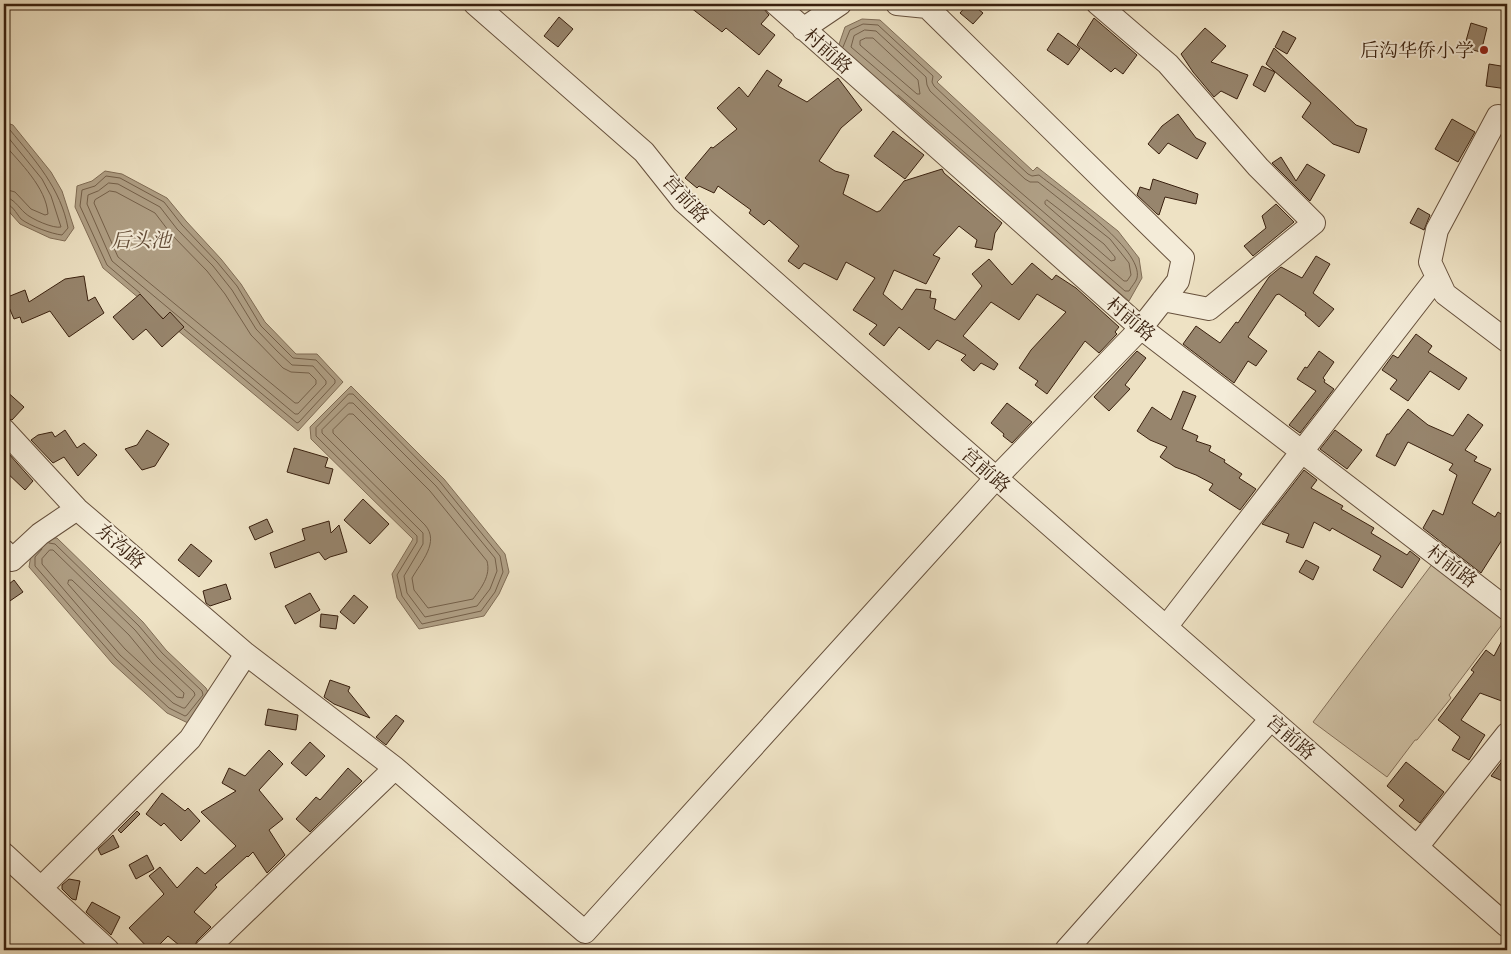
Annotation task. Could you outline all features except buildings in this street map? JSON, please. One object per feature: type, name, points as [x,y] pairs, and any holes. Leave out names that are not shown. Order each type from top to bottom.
[{"type":"street","name":"宫前路","points":[[475,4],[644,152],[683,200],[996,478],[1507,926]]},
{"type":"street","name":"村前路","points":[[776,4],[1141,328],[1507,609]]},
{"type":"street","points":[[804,30],[840,4]]},
{"type":"street","points":[[897,4],[927,7],[1183,258],[1178,281],[1141,328],[996,478]]},
{"type":"street","points":[[1098,4],[1168,64],[1258,167],[1314,223],[1210,309],[1163,300]]},
{"type":"street","points":[[1498,116],[1437,230],[1430,262],[1445,294],[1507,341]]},
{"type":"street","points":[[1166,627],[1437,277]]},
{"type":"street","name":"东沟路","points":[[4,430],[77,508],[246,654],[395,768],[584,932],[996,478]]},
{"type":"street","points":[[4,551],[12,560],[40,534],[77,508]]},
{"type":"street","points":[[41,888],[190,739],[246,654]]},
{"type":"street","points":[[1066,950],[1271,720]]},
{"type":"street","points":[[1417,847],[1507,734]]},
{"type":"street","points":[[206,950],[395,768]]},
{"type":"street","points":[[4,854],[108,950]]},
{"type":"shaded area","points":[[1433,563],[1507,618],[1449,695],[1451,698],[1417,740],[1415,740],[1387,777],[1313,722]]},
{"type":"water","points":[[862,19],[880,20],[942,77],[937,82],[1033,171],[1037,167],[1118,231],[1139,258],[1142,278],[1129,301],[837,50],[845,27]]},
{"type":"water","points":[[4,122],[13,125],[51,172],[62,191],[74,228],[65,241],[50,238],[20,224],[4,206]]},
{"type":"water","name":"后头池","points":[[105,171],[122,174],[167,198],[241,284],[265,322],[296,354],[317,354],[343,382],[298,431],[103,268],[75,207],[77,186],[92,181]]},
{"type":"water","points":[[351,386],[444,479],[505,554],[509,572],[499,594],[484,616],[419,629],[397,598],[392,574],[413,539],[311,439],[310,427]]},
{"type":"water","points":[[46,538],[57,538],[143,622],[166,650],[206,688],[209,694],[188,723],[167,713],[112,663],[29,567],[31,555]]},
{"type":"place","name":"后沟华侨小学","points":[[1484,50]]}]
